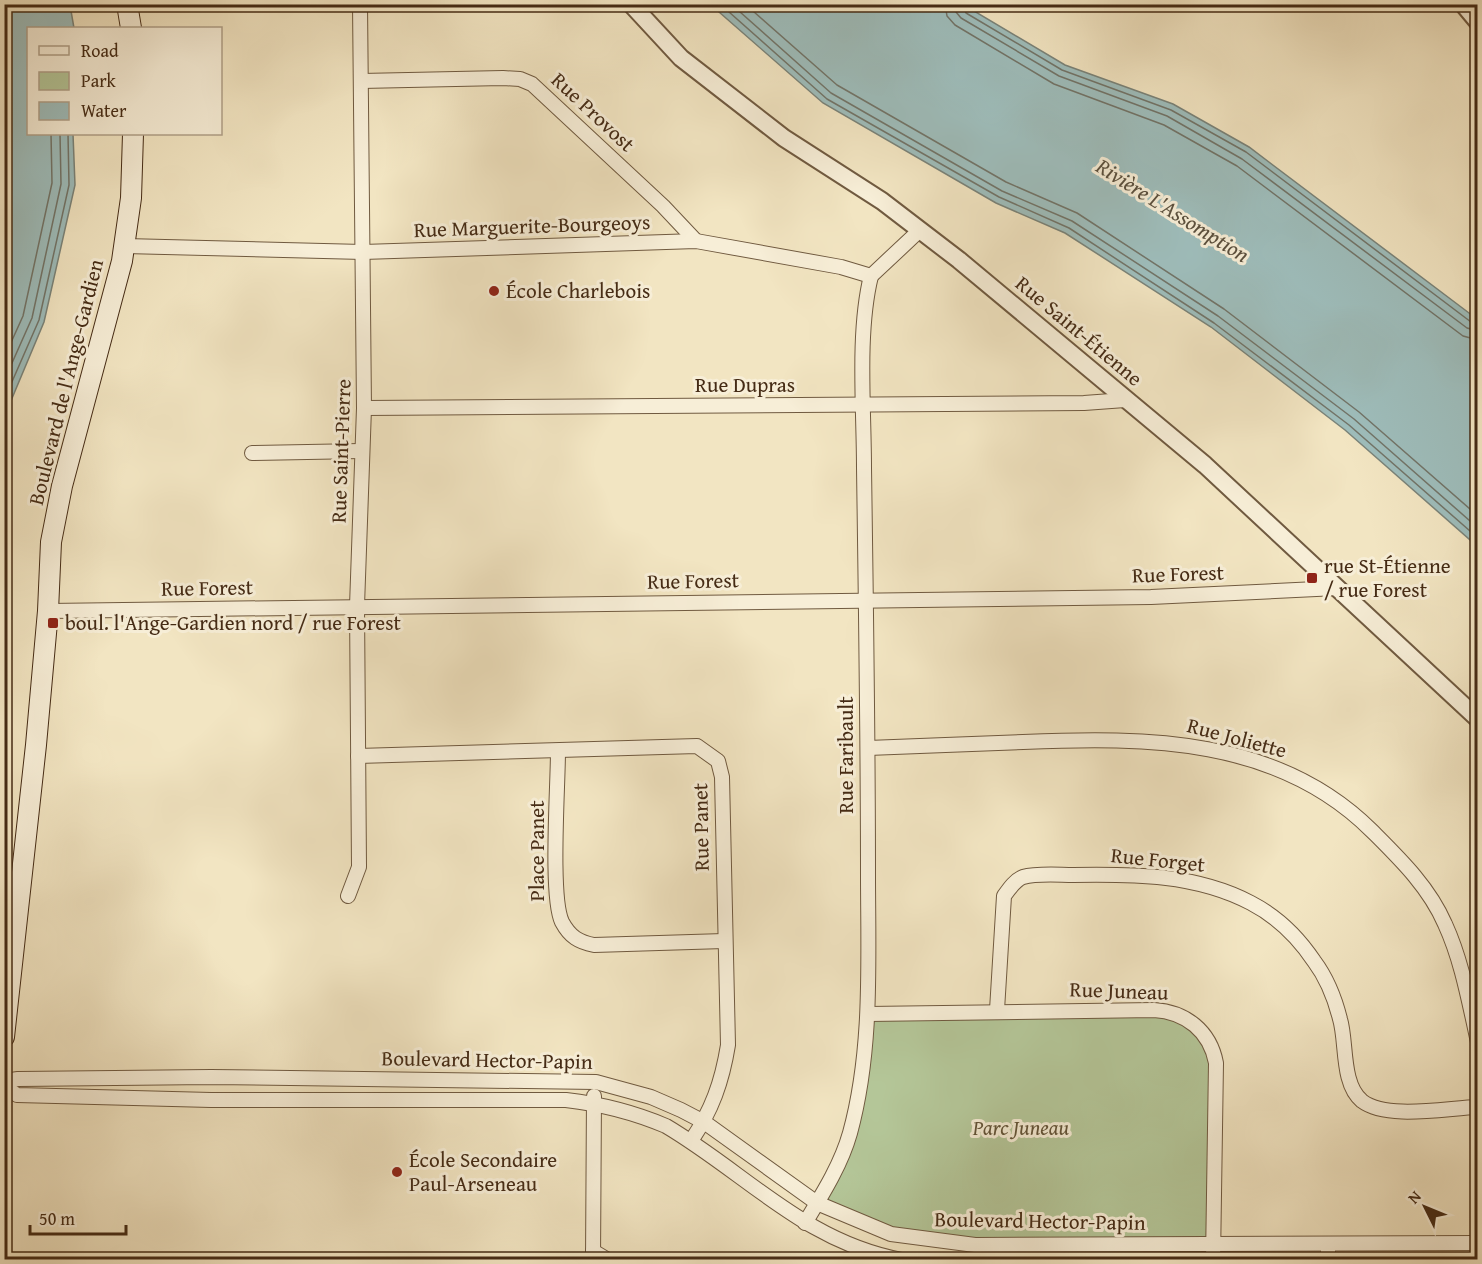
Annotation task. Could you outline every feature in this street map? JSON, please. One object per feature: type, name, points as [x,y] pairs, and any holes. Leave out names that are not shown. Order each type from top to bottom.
[{"type":"main road","points":[[127,4],[131,27]]},
{"type":"main road","name":"Boulevard de l'Ange-Gardien","points":[[4,1037],[12,903],[48,611],[51,542],[62,486],[111,310],[125,246],[131,198],[134,135]]},
{"type":"street","name":"Rue Saint-Pierre","points":[[348,896],[359,867],[357,606],[364,408],[360,4]]},
{"type":"street","name":"Rue Saint-Étienne","points":[[631,4],[681,58],[784,138],[850,179],[920,230],[1035,322],[1205,465],[1478,719]]},
{"type":"street","points":[[1463,4],[1478,22]]},
{"type":"street","name":"Rue Provost","points":[[361,81],[502,78],[520,79],[532,84],[663,206],[696,241]]},
{"type":"street","points":[[871,276],[920,230]]},
{"type":"street","name":"Rue Marguerite-Bourgeoys","points":[[125,246],[363,252],[696,241],[841,267],[871,276]]},
{"type":"street","name":"Rue Faribault","points":[[805,1223],[830,1181],[850,1134],[860,1084],[868,1014],[864,405],[865,300],[871,276]]},
{"type":"street","name":"Rue Dupras","points":[[364,408],[1084,403],[1125,399]]},
{"type":"street","points":[[252,453],[361,451]]},
{"type":"street","name":"Rue Forest","points":[[48,611],[1151,597],[1337,588]]},
{"type":"street","name":"Rue Joliette","points":[[868,748],[1110,739],[1155,741],[1224,753],[1297,777],[1363,820],[1420,882],[1446,925],[1460,966],[1478,1042]]},
{"type":"street","name":"Rue Panet","points":[[358,756],[697,746],[718,761],[722,777],[728,1046],[723,1077],[714,1103],[691,1141]]},
{"type":"street","name":"Place Panet","points":[[558,751],[556,898],[563,923],[572,936],[578,941],[594,945],[724,941]]},
{"type":"street","name":"Rue Forget","points":[[997,1010],[1004,896],[1013,884],[1024,877],[1091,874],[1125,874],[1192,882],[1230,893],[1254,904],[1300,941],[1316,963],[1335,1003],[1345,1039],[1351,1085],[1359,1099],[1372,1108],[1388,1112],[1478,1107]]},
{"type":"street","name":"Rue Juneau","points":[[868,1014],[997,1010],[1163,1010],[1188,1019],[1204,1033],[1214,1048],[1216,1063],[1213,1260]]},
{"type":"street","points":[[211,1077],[211,1100]]},
{"type":"street","name":"Boulevard Hector-Papin","points":[[4,1082],[18,1078],[211,1077],[596,1082],[651,1097],[704,1122],[817,1203],[891,1234],[975,1245],[1478,1243]]},
{"type":"street","points":[[596,1082],[593,1103],[593,1255],[608,1260]]},
{"type":"street","name":"Boulevard Hector-Papin","points":[[4,1086],[17,1095],[211,1100],[566,1100],[593,1103],[639,1114],[691,1141],[805,1223],[836,1240],[885,1258],[902,1260]]},
{"type":"street","points":[[885,1258],[891,1234]]},
{"type":"street","points":[[1328,1244],[1328,1260]]},
{"type":"green space","name":"Parc Juneau","points":[[1163,1010],[1209,1039],[1214,1243],[1020,1246],[891,1234],[817,1203],[850,1134],[868,1014]]},
{"type":"green space","points":[[66,1256],[202,1256],[202,1260],[65,1259]]},
{"type":"water","points":[[5,4],[70,5],[74,27],[27,27],[27,135],[73,135],[75,185],[44,322],[5,415]]},
{"type":"water","name":"Rivière L'Assomption","points":[[711,5],[964,5],[1065,65],[1173,104],[1249,147],[1477,319],[1477,546],[1345,430],[1211,327],[1065,233],[996,203],[823,103]]},
{"type":"place","name":"École Charlebois","points":[[494,291]]},
{"type":"place","name":"rue St-Étienne / rue Forest","points":[[1312,578]]},
{"type":"place","name":"boul. l'Ange-Gardien nord / rue Forest","points":[[53,623]]},
{"type":"place","name":"École Secondaire Paul-Arseneau","points":[[397,1172]]}]
